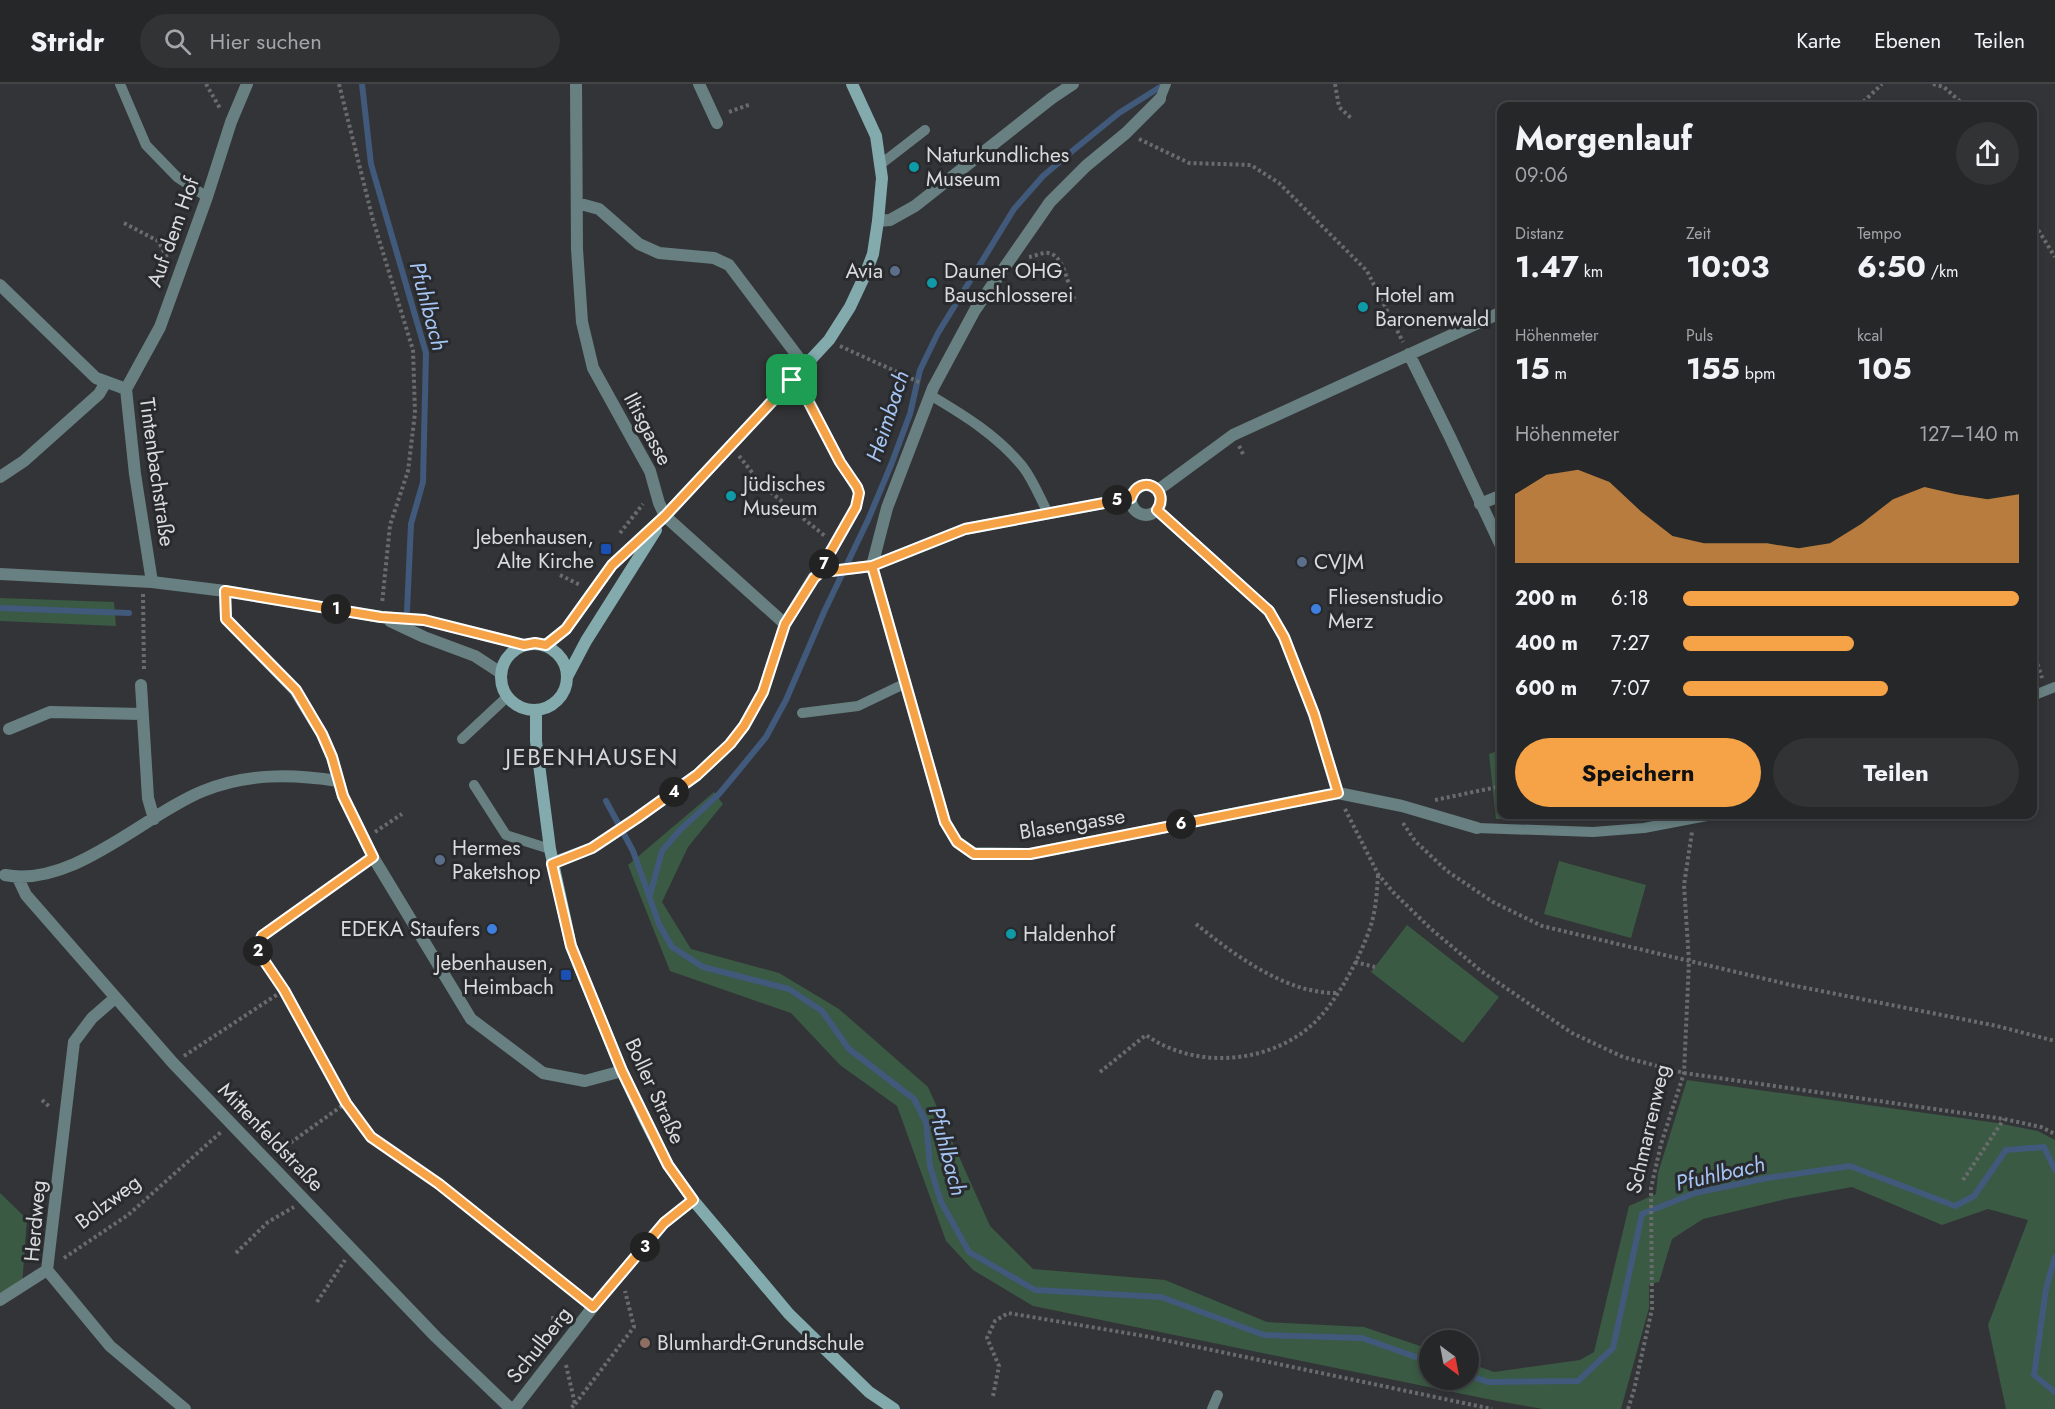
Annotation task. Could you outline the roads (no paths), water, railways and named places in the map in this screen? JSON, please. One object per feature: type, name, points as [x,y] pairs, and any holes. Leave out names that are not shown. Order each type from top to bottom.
[{"type":"main road","points":[[546,645],[566,629],[612,565],[665,516],[829,340],[858,291],[873,254],[882,178],[876,136],[852,84]]},
{"type":"main road","points":[[567,677],[586,641],[665,516]]},
{"type":"main road","points":[[535,643],[546,645],[561,658],[566,667],[566,687],[554,703],[536,710],[525,709],[507,697],[501,681],[501,673],[508,655],[524,645],[535,643]]},
{"type":"main road","name":"Boller Straße","points":[[536,710],[536,741],[552,864],[571,946],[622,1071],[668,1165],[693,1200],[789,1314],[869,1392],[894,1409]]},
{"type":"street","name":"Auf dem Hof","points":[[126,389],[160,327],[231,122],[247,84]]},
{"type":"street","name":"Iltisgasse","points":[[576,84],[577,249],[582,322],[593,368],[650,471],[665,516],[785,624]]},
{"type":"street","points":[[699,84],[715,120]]},
{"type":"street","points":[[878,221],[890,220],[915,206],[1073,84]]},
{"type":"street","points":[[868,567],[927,390],[975,310],[1050,202],[1086,165],[1126,133],[1160,99]]},
{"type":"street","points":[[577,202],[599,209],[639,244],[659,253],[714,258],[729,265],[805,366]]},
{"type":"street","name":"Tintenbachstraße","points":[[0,285],[96,378],[126,389],[147,581]]},
{"type":"street","points":[[1158,490],[1233,435],[1497,314]]},
{"type":"street","points":[[1409,354],[1497,538]]},
{"type":"street","points":[[0,477],[24,461],[99,394],[106,382]]},
{"type":"street","points":[[1144,485],[1158,490],[1161,500],[1157,510],[1149,514],[1139,513],[1133,507],[1131,498],[1135,489],[1144,485]]},
{"type":"street","points":[[1480,504],[1497,497]]},
{"type":"street","points":[[552,864],[592,848],[714,761],[744,726],[763,692],[785,624],[814,578],[826,571],[868,567],[965,529],[1131,498]]},
{"type":"street","points":[[1157,510],[1269,611],[1284,637],[1314,714],[1338,793],[1396,805],[1477,828]]},
{"type":"street","name":"Blasengasse","points":[[868,567],[906,682],[945,822],[957,842],[974,854],[1038,853],[1338,793]]},
{"type":"street","points":[[0,574],[147,581],[225,591],[381,617],[424,620],[524,645]]},
{"type":"street","points":[[225,591],[226,619],[296,690],[322,734],[332,757],[338,781],[373,857],[471,1019],[543,1073],[585,1081],[622,1071]]},
{"type":"street","points":[[381,617],[424,637],[475,656],[501,673]]},
{"type":"street","points":[[141,685],[148,798],[153,819],[203,791],[236,781],[271,775],[304,776],[338,781]]},
{"type":"street","points":[[9,729],[50,712],[142,714]]},
{"type":"street","name":"Mittenfeldstraße","points":[[153,819],[88,858],[46,873],[12,877],[26,896],[173,1063],[436,1337],[512,1409]]},
{"type":"street","name":"Herdweg","points":[[115,998],[92,1018],[74,1042],[47,1270],[110,1346],[184,1409]]},
{"type":"street","name":"Schulberg","points":[[512,1409],[593,1307],[664,1223],[693,1200]]},
{"type":"street","points":[[0,1300],[47,1270]]},
{"type":"lane","points":[[120,84],[147,145],[177,177],[207,196]]},
{"type":"lane","points":[[1160,99],[1166,84]]},
{"type":"lane","points":[[881,164],[925,130]]},
{"type":"lane","points":[[792,380],[804,393],[859,493],[856,507],[835,544],[826,571]]},
{"type":"lane","points":[[927,390],[974,421],[1000,443],[1024,468],[1048,513]]},
{"type":"lane","points":[[802,713],[858,706],[906,682]]},
{"type":"lane","points":[[2037,694],[2051,688]]},
{"type":"lane","points":[[462,739],[507,697]]},
{"type":"lane","points":[[474,785],[506,835],[550,849]]},
{"type":"lane","points":[[1477,828],[1593,832],[1644,828],[1694,819]]},
{"type":"lane","points":[[1212,1409],[1218,1395]]},
{"type":"waterway","name":"Pfuhlbach","points":[[362,84],[371,164],[426,353],[423,482],[411,524],[407,611]]},
{"type":"waterway","name":"Heimbach","points":[[650,895],[662,851],[680,830],[719,794],[739,770],[766,737],[786,700],[891,465],[910,414],[920,370],[938,333],[1014,209],[1043,176],[1076,148],[1119,113],[1165,84]]},
{"type":"waterway","points":[[0,608],[129,613]]},
{"type":"waterway","name":"Pfuhlbach","points":[[606,801],[633,851],[659,924],[672,947],[703,967],[789,989],[822,1011],[849,1049],[914,1099],[926,1122],[930,1166],[941,1202],[969,1252],[1035,1290],[1161,1297],[1264,1335],[1362,1338],[1419,1358]]},
{"type":"waterway","name":"Pfuhlbach","points":[[1479,1379],[1488,1382],[1578,1381],[1613,1348],[1642,1214],[1695,1193],[1767,1178],[1850,1166],[1955,1206],[1974,1196],[2006,1150],[2044,1147],[2055,1170]]},
{"type":"waterway","name":"Pfuhlbach","points":[[2055,1257],[2046,1289],[2034,1375],[2055,1392]]},
{"type":"place","name":"Naturkundliches Museum","points":[[914,167]]},
{"type":"place","name":"Avia","points":[[895,271]]},
{"type":"place","name":"Dauner OHG Bauschlosserei","points":[[932,283]]},
{"type":"place","name":"Hotel am Baronenwald","points":[[1363,307]]},
{"type":"place","name":"Jüdisches Museum","points":[[731,496]]},
{"type":"place","name":"Jebenhausen, Alte Kirche","points":[[606,549]]},
{"type":"place","name":"CVJM","points":[[1302,562]]},
{"type":"place","name":"Fliesenstudio Merz","points":[[1316,609]]},
{"type":"place","name":"Hermes Paketshop","points":[[440,860]]},
{"type":"place","name":"EDEKA Staufers","points":[[492,929]]},
{"type":"place","name":"Haldenhof","points":[[1011,934]]},
{"type":"place","name":"Jebenhausen, Heimbach","points":[[566,975]]},
{"type":"place","name":"Blumhardt-Grundschule","points":[[645,1343]]},
{"type":"district","name":"JEBENHAUSEN","points":[[592,757]]}]
